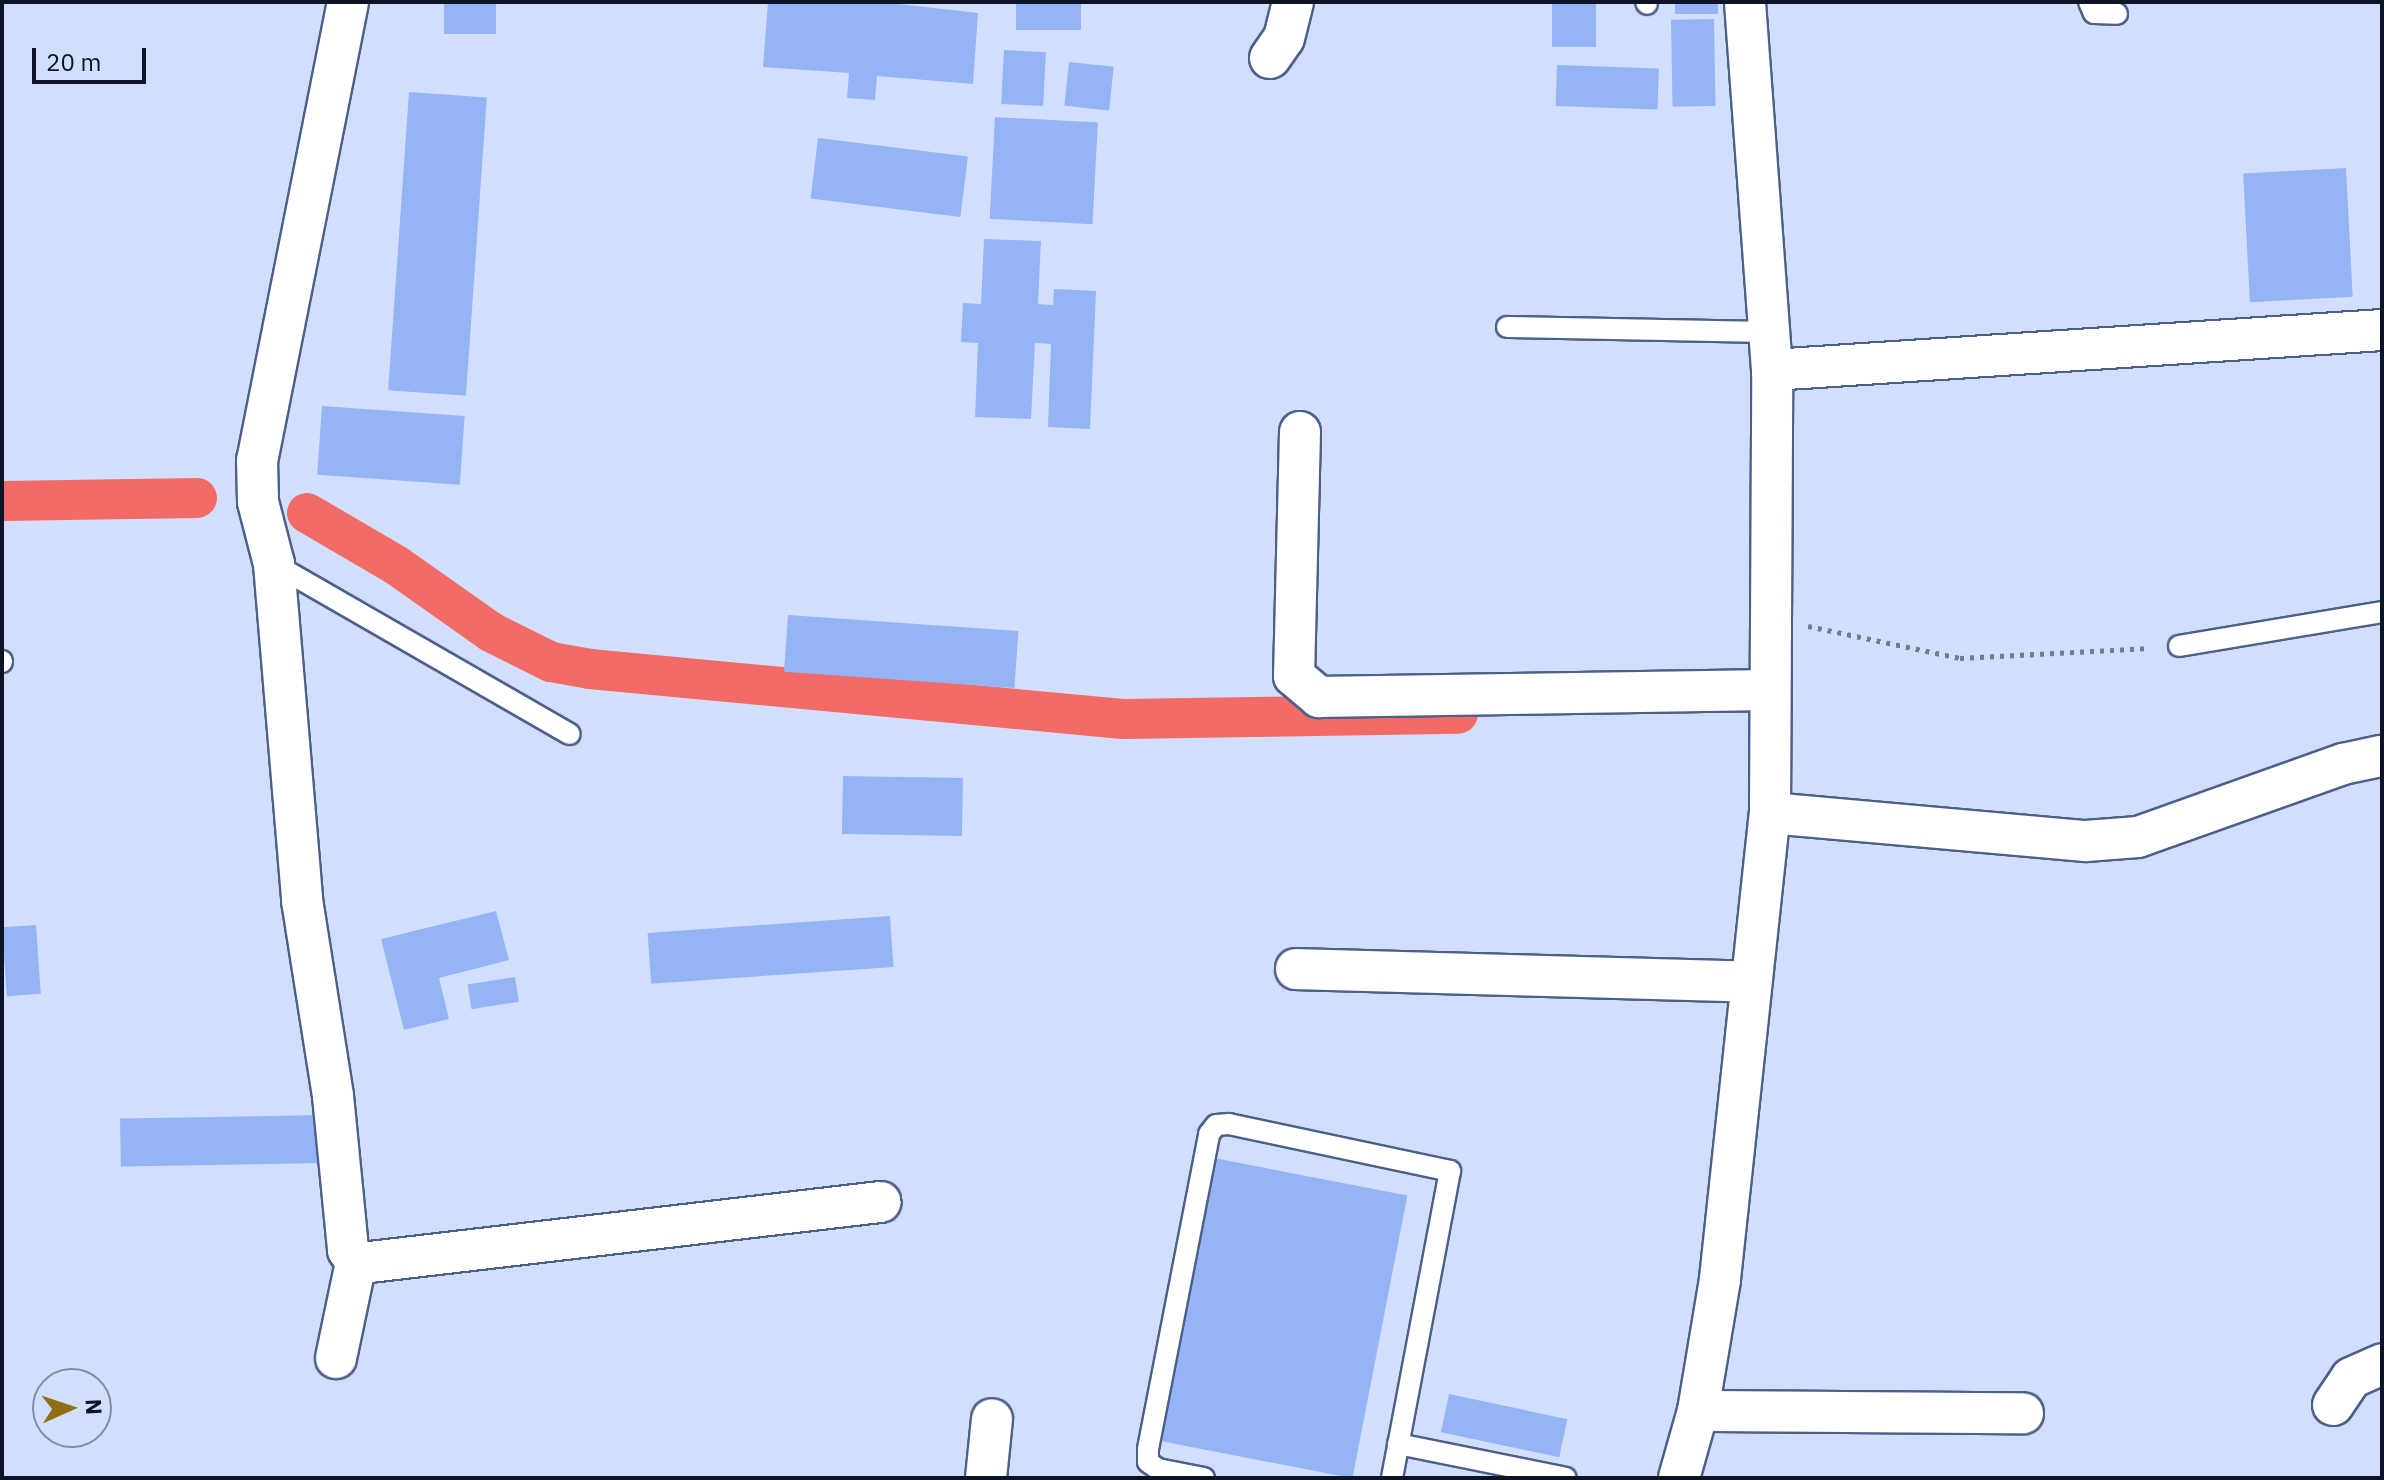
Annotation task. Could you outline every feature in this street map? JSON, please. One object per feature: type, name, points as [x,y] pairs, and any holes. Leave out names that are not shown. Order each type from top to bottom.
[{"type":"street","points":[[336,1358],[356,1262],[348,1250],[333,1096],[302,900],[274,564],[258,502],[257,460],[348,2]]},
{"type":"street","points":[[1270,58],[1284,38],[1293,2]]},
{"type":"street","points":[[1679,1478],[1698,1411],[1720,1279],[1770,813],[1767,690],[1770,351],[1745,2]]},
{"type":"street","points":[[1770,351],[2382,330]]},
{"type":"street","points":[[1300,432],[1294,676],[1319,697],[1767,690]]},
{"type":"street","points":[[1770,813],[2086,841],[2138,837],[2343,764],[2382,756]]},
{"type":"street","points":[[1296,969],[1750,982]]},
{"type":"street","points":[[356,1262],[880,1202]]},
{"type":"street","points":[[2333,1405],[2351,1378],[2382,1364]]},
{"type":"street","points":[[1698,1411],[2023,1413]]},
{"type":"street","points":[[986,1478],[992,1419]]},
{"type":"lane","points":[[2089,2],[2094,13],[2117,14]]},
{"type":"lane","points":[[1507,327],[1770,351]]},
{"type":"lane","points":[[274,564],[570,734]]},
{"type":"lane","points":[[2179,646],[2382,612]]},
{"type":"lane","points":[[1204,1478],[1158,1469],[1148,1462],[1148,1449],[1209,1134],[1216,1125],[1450,1171],[1392,1478]]},
{"type":"lane","points":[[1398,1444],[1566,1478]]},
{"type":"path","points":[[1770,618],[1960,658],[2179,646]]},
{"type":"building","points":[[444,2],[496,2],[496,34],[444,34]]},
{"type":"building","points":[[768,2],[881,2],[978,13],[973,84],[877,76],[875,100],[847,98],[849,73],[763,67]]},
{"type":"building","points":[[1016,2],[1081,2],[1081,30],[1016,30]]},
{"type":"building","points":[[1552,2],[1596,2],[1596,47],[1552,47]]},
{"type":"building","points":[[1675,2],[1718,2],[1718,14],[1675,14]]},
{"type":"building","points":[[1714,19],[1716,106],[1673,107],[1671,20]]},
{"type":"building","points":[[1004,50],[1046,52],[1043,106],[1001,104]]},
{"type":"building","points":[[1069,62],[1114,67],[1109,110],[1064,106]]},
{"type":"building","points":[[1557,65],[1659,69],[1658,110],[1556,106]]},
{"type":"building","points":[[409,92],[487,97],[466,396],[388,390]]},
{"type":"building","points":[[995,117],[1098,122],[1093,224],[990,219]]},
{"type":"building","points":[[818,138],[968,156],[960,217],[811,199]]},
{"type":"building","points":[[2346,168],[2353,297],[2250,302],[2243,173]]},
{"type":"building","points":[[984,239],[1041,241],[1038,304],[1053,305],[1054,289],[1096,291],[1090,429],[1048,427],[1051,344],[1035,343],[1031,419],[975,417],[978,343],[961,342],[963,303],[981,304]]},
{"type":"building","points":[[322,406],[465,416],[460,485],[317,475]]},
{"type":"building","points":[[788,615],[1018,631],[1014,688],[784,672]]},
{"type":"building","points":[[843,776],[963,778],[962,836],[842,834]]},
{"type":"building","points":[[496,911],[509,960],[439,978],[449,1019],[404,1030],[381,939]]},
{"type":"building","points":[[890,916],[894,967],[651,984],[648,933]]},
{"type":"building","points":[[36,925],[41,994],[7,996],[2,927]]},
{"type":"building","points":[[515,977],[519,1002],[472,1009],[468,985]]},
{"type":"building","points":[[327,1115],[328,1163],[121,1167],[120,1119]]},
{"type":"building","points":[[1214,1158],[1407,1196],[1352,1478],[1159,1441]]},
{"type":"building","points":[[1449,1394],[1567,1419],[1559,1457],[1441,1432]]},
{"type":"waterway","points":[[2,501],[197,498]]},
{"type":"waterway","points":[[307,513],[396,565],[491,632],[551,662],[590,669],[1123,719],[1458,714]]}]
